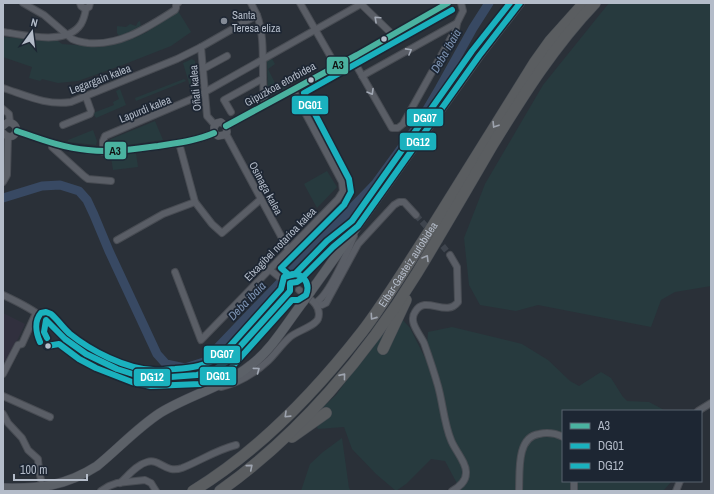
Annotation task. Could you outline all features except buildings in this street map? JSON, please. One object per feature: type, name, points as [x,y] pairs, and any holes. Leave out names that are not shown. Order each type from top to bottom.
[{"type":"highway","name":"Eibar-Gasteiz autobidea","points":[[193,491],[210,481],[249,451],[289,414],[325,376],[362,332],[391,290],[535,62],[560,29],[584,3]]},
{"type":"highway","name":"Eibar-Gasteiz autobidea","points":[[220,491],[270,450],[338,382],[374,337],[416,274],[527,90],[557,46],[595,3]]},
{"type":"highway","points":[[383,349],[416,274]]},
{"type":"highway","points":[[270,450],[278,448],[326,413]]},
{"type":"main road","points":[[3,488],[39,488],[57,485],[77,478],[97,466],[159,414],[183,400],[234,377],[252,365],[268,349],[303,302],[480,56],[520,3]]},
{"type":"street","points":[[23,3],[44,15],[67,35],[77,41],[103,44],[116,42],[144,30],[174,10],[178,3]]},
{"type":"street","points":[[80,3],[82,8],[88,6]]},
{"type":"street","points":[[251,3],[257,15],[260,28],[262,79],[265,105]]},
{"type":"street","points":[[300,3],[314,30],[336,66]]},
{"type":"street","points":[[352,58],[392,128],[398,128],[404,124],[456,29],[457,23],[463,11],[460,3]]},
{"type":"street","points":[[205,92],[361,4],[393,35]]},
{"type":"street","name":"Gipuzkoa etorbidea","points":[[226,126],[393,35],[443,4]]},
{"type":"street","points":[[3,32],[39,37],[57,37],[67,35],[81,24],[88,6]]},
{"type":"street","name":"Legargain kalea","points":[[3,88],[53,103],[71,102],[177,59],[257,15]]},
{"type":"street","points":[[362,76],[457,23]]},
{"type":"street","name":"Oñati kalea","points":[[201,47],[207,116],[215,129]]},
{"type":"street","points":[[203,69],[227,56]]},
{"type":"street","points":[[231,112],[224,100],[262,79]]},
{"type":"street","name":"Etxagibel notarioa kalea","points":[[175,272],[201,340],[338,199],[343,191],[342,182],[292,90]]},
{"type":"street","name":"Lapurdi kalea","points":[[103,152],[103,141],[105,136],[191,101],[205,92]]},
{"type":"street","points":[[63,125],[90,114],[91,111],[86,97]]},
{"type":"street","points":[[3,109],[9,114],[5,124],[14,124],[17,130],[52,143],[79,149],[103,152],[123,151],[202,139],[215,129],[221,122],[226,126],[226,134],[220,136],[215,129]]},
{"type":"street","points":[[3,182],[8,175],[6,135],[15,135],[17,130]]},
{"type":"street","name":"Osinaga kalea","points":[[226,134],[288,251]]},
{"type":"street","points":[[52,143],[52,147],[88,179],[111,181]]},
{"type":"street","points":[[179,143],[195,202],[212,224],[222,233],[261,199]]},
{"type":"street","points":[[117,240],[163,214],[195,202]]},
{"type":"street","points":[[297,282],[300,286],[299,290],[315,303],[322,305],[326,303],[358,244],[394,205],[399,202],[404,202],[416,214]]},
{"type":"street","points":[[3,295],[36,313],[72,345],[100,362],[118,369],[151,378],[198,376],[210,372],[226,362],[289,286],[293,282],[297,282],[333,247],[358,226]]},
{"type":"street","points":[[315,303],[320,301],[324,296],[343,261],[358,226]]},
{"type":"street","points":[[450,255],[457,267],[458,302],[452,308],[447,309],[432,305],[425,305],[418,308],[415,312],[413,323],[423,341],[438,386],[450,440],[467,471],[461,485],[452,491]]},
{"type":"street","points":[[270,269],[295,293],[299,290]]},
{"type":"street","points":[[208,389],[230,385],[244,379],[257,370],[268,361],[289,338],[297,332],[314,324],[318,319],[319,313],[315,303]]},
{"type":"street","points":[[4,372],[18,345],[22,344],[36,313]]},
{"type":"street","points":[[3,396],[50,417]]},
{"type":"street","points":[[700,410],[711,403]]},
{"type":"street","points":[[4,418],[22,438],[28,450],[38,459],[41,480]]},
{"type":"street","points":[[519,491],[521,451],[524,443],[528,438],[536,434],[546,432],[562,437]]},
{"type":"street","points":[[120,483],[138,467],[147,462],[154,461],[166,468],[174,470],[222,448],[236,445]]},
{"type":"street","points":[[101,491],[109,486],[120,483],[145,480],[151,483],[156,490]]},
{"type":"shaded area","points":[[3,313],[25,324],[7,362],[3,360]]},
{"type":"green space","points":[[609,3],[711,3],[711,286],[675,292],[661,300],[651,327],[538,305],[516,311],[480,305],[469,285],[464,238],[485,184],[543,85]]},
{"type":"green space","points":[[178,11],[191,32],[171,46],[78,81],[58,83],[42,79],[40,81],[29,78],[32,67],[3,57],[3,37],[58,41],[62,44],[103,47],[130,40],[147,32]]},
{"type":"green space","points":[[140,21],[141,29],[120,37],[117,33],[117,26],[126,27],[130,24],[136,26]]},
{"type":"green space","points":[[271,57],[275,64],[268,69],[276,85],[284,81],[288,87],[268,98],[267,59]]},
{"type":"green space","points":[[192,59],[195,61],[197,89],[192,93],[183,63]]},
{"type":"green space","points":[[184,79],[186,81],[136,101],[135,98]]},
{"type":"green space","points":[[120,89],[126,105],[96,118],[93,113],[114,105],[113,102],[119,99],[116,91]]},
{"type":"green space","points":[[155,121],[163,140],[112,147],[110,145],[109,141],[111,139]]},
{"type":"green space","points":[[93,130],[97,141],[96,145],[68,142],[68,140]]},
{"type":"green space","points":[[136,153],[138,167],[113,170],[111,157]]},
{"type":"green space","points":[[327,171],[337,187],[317,208],[304,184]]},
{"type":"green space","points":[[396,312],[410,328],[426,360],[428,332],[452,327],[522,344],[548,360],[570,381],[579,386],[601,372],[611,378],[627,401],[649,402],[664,410],[562,410],[562,482],[671,482],[663,491],[461,491],[445,461],[431,459],[406,484],[396,491],[376,474],[352,449],[344,427],[318,429],[312,417],[336,395]]},
{"type":"green space","points":[[342,438],[349,488],[351,491],[301,491],[310,464]]},
{"type":"waterway","name":"Deba ibaia","points":[[3,198],[42,186],[60,185],[79,191],[87,200],[157,354],[166,364],[185,368],[207,361],[219,346],[376,183],[416,128],[473,28],[489,3]]},
{"type":"tunnel","points":[[416,215],[431,232]]},
{"type":"tunnel","points":[[437,239],[450,255]]},
{"type":"transit line","name":"A3","points":[[226,126],[357,55],[448,3]]},
{"type":"transit line","name":"DG07","points":[[40,342],[37,335],[37,320],[41,313],[46,312],[51,314],[70,334],[98,353],[120,363],[143,369],[156,370],[187,368],[199,366],[221,356],[281,289],[284,277],[295,274],[327,241],[352,221],[472,51],[510,3]]},
{"type":"transit line","name":"DG12","points":[[47,338],[44,332],[46,320],[65,339],[86,354],[117,369],[139,376],[157,378],[197,375],[214,370],[226,362],[290,291],[290,283],[300,280],[333,247],[358,226],[479,56],[520,3]]},
{"type":"transit line","name":"DG01","points":[[47,346],[59,344],[79,359],[96,368],[132,382],[151,386],[200,384],[213,379],[231,368],[292,300],[298,300],[306,295],[307,286],[304,279],[298,275],[289,275],[281,268],[344,205],[351,192],[349,179],[304,93],[452,10]]},
{"type":"transit line","name":"A3","points":[[17,131],[52,143],[88,150],[105,151],[179,143],[214,133]]},
{"type":"place","name":"Santa Teresa eliza","points":[[224,21]]}]
